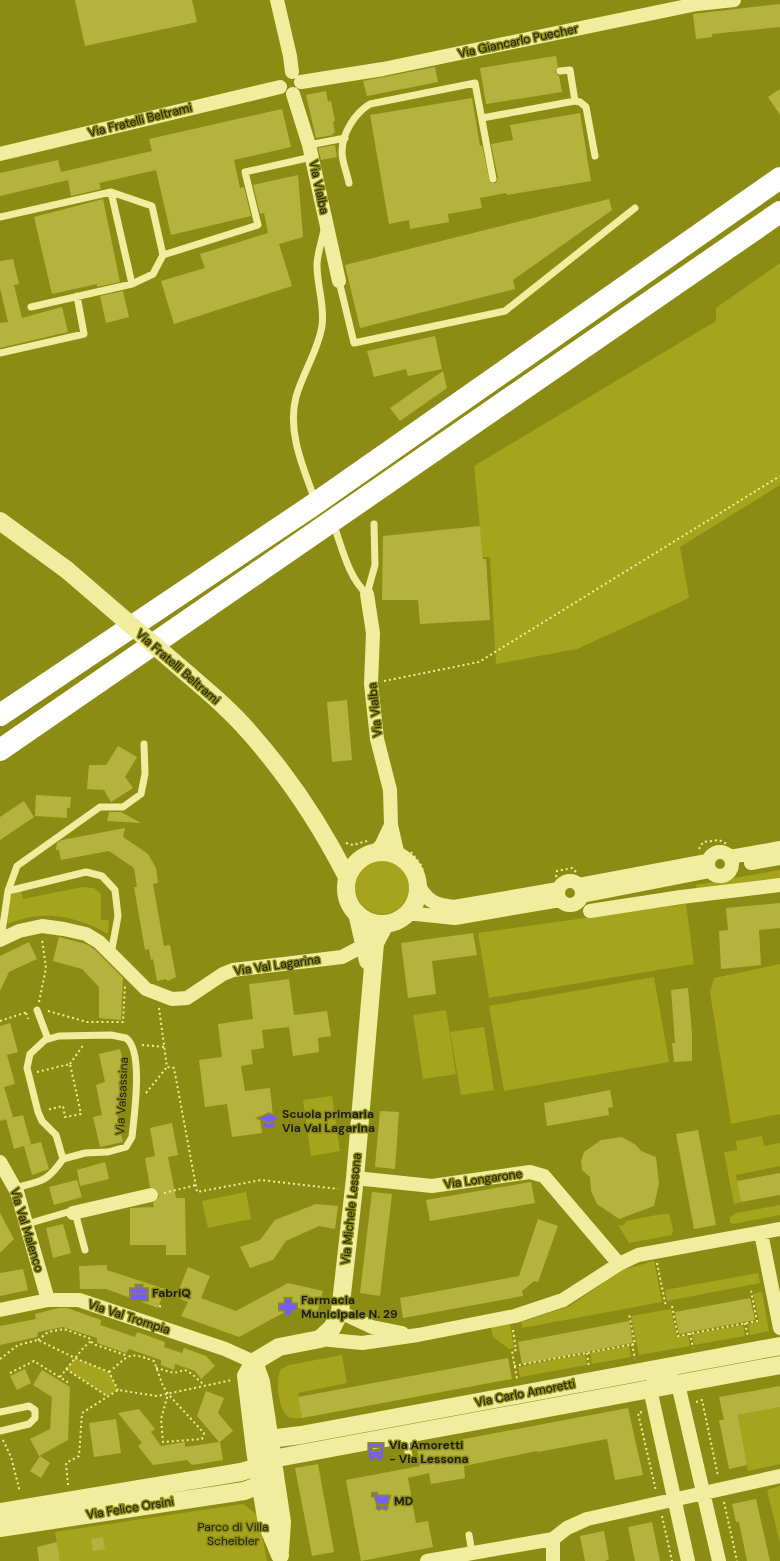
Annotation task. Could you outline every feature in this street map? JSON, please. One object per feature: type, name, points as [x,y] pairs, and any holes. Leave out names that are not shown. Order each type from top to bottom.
[{"type":"highway","points":[[0,714],[316,503],[780,178]]},
{"type":"highway","points":[[0,750],[780,212]]},
{"type":"street","points":[[278,0],[290,56],[300,89],[293,94],[284,93],[280,87],[282,76],[296,77]]},
{"type":"street","name":"Via Giancarlo Puecher","points":[[296,77],[383,69],[698,4],[734,0]]},
{"type":"street","name":"Via Fratelli Beltrami","points":[[0,154],[280,87]]},
{"type":"street","name":"Via Vialba","points":[[293,94],[311,151],[340,281]]},
{"type":"street","name":"Via Fratelli Beltrami","points":[[0,521],[67,570],[190,676],[250,732],[346,854],[369,850]]},
{"type":"street","name":"Via Vialba","points":[[367,594],[373,633],[372,684],[377,739],[390,790],[391,825],[403,852]]},
{"type":"street","name":"Via Vialba","points":[[369,850],[382,844],[391,825]]},
{"type":"street","name":"Via Fratelli Beltrami","points":[[336,841],[347,877]]},
{"type":"street","points":[[731,862],[780,848]]},
{"type":"street","points":[[421,880],[414,905],[406,914],[396,921],[385,924],[373,923],[362,918],[348,900],[346,889],[347,877],[354,866],[369,850],[387,853],[403,852],[407,863],[421,880],[422,892],[437,905],[454,907],[559,894]]},
{"type":"street","points":[[719,851],[727,854],[731,862],[729,872],[722,876],[714,875],[709,866],[712,854],[719,851]]},
{"type":"street","points":[[731,862],[780,858]]},
{"type":"street","points":[[580,890],[677,878],[709,866]]},
{"type":"street","points":[[580,890],[709,866]]},
{"type":"street","points":[[677,878],[681,897]]},
{"type":"street","points":[[570,880],[580,890],[579,901],[572,905],[565,904],[559,894],[562,883],[570,880]]},
{"type":"street","points":[[590,911],[681,897],[780,886]]},
{"type":"street","points":[[406,914],[455,918],[559,894]]},
{"type":"street","name":"Via Michele Lessona","points":[[357,913],[372,978]]},
{"type":"street","name":"Via Michele Lessona","points":[[320,1339],[332,1328],[340,1312],[350,1184],[376,940],[385,924]]},
{"type":"street","name":"Via Val Lagarina","points":[[0,939],[19,931],[42,926],[64,928],[86,934],[99,942],[111,956],[146,989],[172,1000],[187,998],[223,974],[233,970],[342,957],[359,948],[364,940]]},
{"type":"street","name":"Via Val Malenco","points":[[0,1162],[15,1188],[27,1224],[48,1300]]},
{"type":"street","name":"Via Longarone","points":[[350,1184],[432,1186],[530,1172],[544,1176],[619,1264]]},
{"type":"street","points":[[73,1213],[151,1195]]},
{"type":"street","points":[[281,1558],[282,1522],[264,1462],[246,1376],[254,1362],[279,1347],[320,1339],[362,1343],[418,1335],[510,1317],[563,1300],[619,1264],[638,1255],[780,1229]]},
{"type":"street","points":[[761,1233],[780,1328]]},
{"type":"street","name":"Via Val Trompia","points":[[0,1310],[48,1300],[79,1300],[225,1349],[254,1362]]},
{"type":"street","points":[[340,1312],[372,1328],[418,1335]]},
{"type":"street","name":"Via Carlo Amoretti","points":[[270,1439],[301,1435],[780,1346]]},
{"type":"street","points":[[254,1362],[261,1382],[270,1439],[260,1485],[267,1524],[281,1558]]},
{"type":"street","name":"Via Carlo Amoretti","points":[[264,1462],[404,1434],[780,1365]]},
{"type":"street","points":[[688,1561],[650,1389],[661,1368],[678,1384],[720,1561]]},
{"type":"street","name":"Via Felice Orsini","points":[[0,1512],[241,1472],[264,1462]]},
{"type":"street","points":[[427,1561],[553,1539],[567,1528],[587,1519],[703,1493],[722,1493],[780,1476]]},
{"type":"street","name":"Via Felice Orsini","points":[[0,1528],[244,1491],[260,1485]]},
{"type":"street","points":[[553,1539],[553,1561]]},
{"type":"lane","points":[[560,72],[570,70],[575,102]]},
{"type":"lane","points":[[349,183],[342,152],[345,138],[354,118],[362,109],[370,104],[475,83],[493,179]]},
{"type":"lane","points":[[482,118],[580,102],[586,107],[595,156]]},
{"type":"lane","points":[[164,255],[258,225],[245,172],[311,151],[345,138]]},
{"type":"lane","points":[[111,192],[132,284]]},
{"type":"lane","points":[[0,217],[111,192],[152,206],[164,255],[154,274],[132,284],[31,307]]},
{"type":"lane","points":[[340,281],[354,343],[505,311],[636,208]]},
{"type":"lane","points":[[316,503],[300,460],[294,430],[293,416],[296,396],[318,345],[322,324],[317,264],[326,222]]},
{"type":"lane","points":[[0,353],[84,334],[77,296]]},
{"type":"lane","points":[[332,521],[350,568],[359,586],[367,594],[373,579],[375,564],[374,524]]},
{"type":"lane","name":"Via Val Lagarina","points":[[0,939],[8,891],[17,866],[100,807],[123,807],[141,794],[145,774],[144,744]]},
{"type":"lane","points":[[8,891],[86,872],[102,876],[115,890],[118,916],[111,956]]},
{"type":"lane","points":[[36,1010],[48,1039]]},
{"type":"lane","name":"Via Valsassina","points":[[90,1035],[121,1036],[130,1040],[133,1045],[136,1064],[132,1137],[126,1147],[123,1149],[102,1153],[85,1153],[63,1159],[56,1135],[42,1121],[38,1112],[28,1074],[27,1064],[30,1054],[40,1044],[48,1039],[59,1036],[90,1035]]},
{"type":"lane","points":[[15,1188],[47,1178],[63,1159]]},
{"type":"lane","points":[[27,1224],[68,1212],[73,1213],[76,1216],[85,1250]]},
{"type":"lane","points":[[0,1412],[29,1406],[35,1410],[36,1418],[29,1424],[0,1431]]},
{"type":"lane","points":[[404,1434],[409,1456]]},
{"type":"lane","points":[[469,1535],[472,1553]]},
{"type":"path","points":[[372,684],[479,662],[780,476]]},
{"type":"path","points":[[703,842],[719,840]]},
{"type":"path","points":[[336,841],[360,844],[369,850]]},
{"type":"path","points":[[403,852],[422,866],[421,880]]},
{"type":"path","points":[[557,871],[572,868]]},
{"type":"path","points":[[36,1010],[46,968],[42,926]]},
{"type":"path","points":[[0,1021],[36,1010],[51,1011],[87,1022],[123,1022],[127,972]]},
{"type":"path","points":[[142,1096],[156,1083],[167,1067],[159,1008],[159,1000],[162,996]]},
{"type":"path","points":[[26,1012],[28,1019]]},
{"type":"path","points":[[28,1074],[70,1064],[90,1035]]},
{"type":"path","points":[[140,1044],[164,1047]]},
{"type":"path","points":[[38,1112],[63,1106],[66,1117],[81,1114],[70,1064]]},
{"type":"path","points":[[167,1067],[174,1068],[197,1192],[260,1180],[350,1184]]},
{"type":"path","points":[[151,1195],[196,1185]]},
{"type":"path","points":[[655,1252],[666,1307]]},
{"type":"path","points":[[672,1306],[678,1336],[757,1321],[751,1291]]},
{"type":"path","points":[[159,1306],[163,1307]]},
{"type":"path","points":[[514,1366],[635,1344],[629,1314]]},
{"type":"path","points":[[510,1317],[516,1350],[512,1351],[520,1394]]},
{"type":"path","points":[[745,1323],[749,1342]]},
{"type":"path","points":[[0,1359],[18,1345],[38,1340],[48,1332],[64,1329],[89,1338],[93,1344],[128,1356]]},
{"type":"path","points":[[690,1333],[693,1352]]},
{"type":"path","points":[[38,1340],[75,1358],[109,1372],[118,1390]]},
{"type":"path","points":[[60,1377],[91,1341]]},
{"type":"path","points":[[632,1344],[636,1363]]},
{"type":"path","points":[[587,1353],[590,1372]]},
{"type":"path","points":[[109,1372],[128,1356],[135,1354],[154,1361],[168,1394],[204,1433],[202,1439],[163,1442],[161,1419],[168,1394]]},
{"type":"path","points":[[10,1373],[34,1361],[69,1383]]},
{"type":"path","points":[[156,1368],[174,1373],[188,1372],[204,1385]]},
{"type":"path","points":[[66,1369],[107,1396]]},
{"type":"path","points":[[68,1485],[66,1463],[79,1456],[82,1413],[107,1396],[118,1390],[153,1396],[168,1394],[204,1385],[230,1381],[233,1379]]},
{"type":"path","points":[[682,1404],[702,1400],[737,1561]]},
{"type":"path","points":[[655,1410],[638,1413],[657,1495]]},
{"type":"path","points":[[3,1439],[11,1457],[20,1492]]},
{"type":"path","points":[[661,1514],[672,1561]]},
{"type":"green space","points":[[780,263],[780,485],[680,547],[689,598],[577,649],[496,664],[490,557],[483,557],[474,466],[716,321],[716,308]]},
{"type":"green space","points":[[382,860],[392,862],[401,868],[407,877],[409,887],[407,897],[401,906],[392,912],[382,914],[372,912],[363,906],[357,897],[355,887],[357,877],[363,868],[372,862]]},
{"type":"green space","points":[[780,870],[780,881],[697,892],[696,885]]},
{"type":"green space","points":[[82,887],[94,888],[101,894],[101,920],[109,920],[108,934],[84,923],[59,917],[34,917],[21,919],[8,924],[8,905],[12,895],[16,892],[21,890],[23,899]]},
{"type":"green space","points":[[686,904],[694,964],[489,998],[478,933]]},
{"type":"green space","points":[[780,964],[780,1114],[731,1124],[710,992],[714,978]]},
{"type":"green space","points":[[654,977],[669,1062],[504,1091],[489,1006]]},
{"type":"green space","points":[[446,1010],[456,1074],[423,1079],[413,1015]]},
{"type":"green space","points":[[484,1027],[494,1090],[461,1095],[450,1032]]},
{"type":"green space","points":[[332,1096],[340,1151],[311,1156],[303,1100]]},
{"type":"green space","points":[[762,1136],[764,1146],[780,1143],[780,1166],[736,1175],[741,1202],[734,1204],[724,1152],[737,1150],[736,1141]]},
{"type":"green space","points":[[246,1192],[251,1219],[208,1228],[202,1201]]},
{"type":"green space","points":[[780,1205],[780,1215],[733,1224],[730,1222],[730,1217],[736,1213]]},
{"type":"green space","points":[[669,1214],[673,1229],[672,1235],[629,1243],[618,1225],[623,1226],[626,1221]]},
{"type":"green space","points":[[654,1261],[662,1302],[522,1328],[521,1322],[570,1306],[622,1270]]},
{"type":"green space","points":[[758,1273],[760,1283],[667,1301],[665,1290]]},
{"type":"green space","points":[[762,1292],[769,1331],[750,1335],[748,1324],[759,1321],[753,1294]]},
{"type":"green space","points":[[671,1309],[677,1337],[688,1335],[690,1346],[639,1355],[631,1316]]},
{"type":"green space","points":[[510,1324],[514,1348],[509,1349],[493,1337],[491,1327]]},
{"type":"green space","points":[[743,1325],[745,1336],[694,1345],[692,1334]]},
{"type":"green space","points":[[629,1346],[631,1357],[592,1364],[590,1353]]},
{"type":"green space","points":[[585,1354],[587,1365],[520,1377],[518,1367]]},
{"type":"green space","points":[[342,1355],[347,1383],[298,1393],[302,1418],[291,1418],[285,1414],[280,1402],[278,1387],[281,1369],[289,1365]]},
{"type":"green space","points":[[75,1358],[109,1372],[118,1390],[107,1396],[66,1369]]},
{"type":"green space","points":[[780,1407],[780,1464],[748,1471],[738,1415]]},
{"type":"green space","points":[[780,1486],[780,1543],[767,1490]]},
{"type":"green space","name":"Parco di Villa Scheibler","points":[[243,1504],[258,1515],[267,1561],[60,1561],[55,1532]]},
{"type":"building","points":[[75,0],[192,0],[197,22],[85,46]]},
{"type":"building","points":[[780,4],[780,27],[712,34],[712,37],[696,39],[693,14]]},
{"type":"building","points":[[556,56],[558,67],[555,72],[559,76],[562,92],[486,104],[480,68]]},
{"type":"building","points":[[435,67],[438,82],[367,96],[363,81]]},
{"type":"building","points":[[780,89],[780,115],[768,97]]},
{"type":"building","points":[[326,91],[328,102],[331,101],[335,121],[333,122],[335,133],[332,133],[333,135],[316,138],[306,95]]},
{"type":"building","points":[[472,98],[480,146],[482,145],[490,183],[496,183],[498,178],[491,144],[513,140],[510,125],[580,113],[591,181],[480,198],[482,208],[448,214],[449,222],[410,229],[409,220],[389,224],[370,115]]},
{"type":"building","points":[[282,109],[291,147],[234,160],[240,188],[244,187],[251,216],[171,235],[156,170],[99,183],[101,189],[71,196],[68,180],[0,196],[0,173],[58,160],[61,172],[152,151],[149,139]]},
{"type":"building","points":[[335,145],[337,157],[321,160],[318,148]]},
{"type":"building","points":[[298,175],[303,237],[279,244],[292,286],[174,324],[161,281],[205,268],[200,254],[268,233],[264,213],[260,214],[253,185]]},
{"type":"building","points":[[103,199],[120,282],[97,287],[97,284],[52,294],[34,217]]},
{"type":"building","points":[[609,199],[612,210],[513,280],[515,289],[360,328],[345,265]]},
{"type":"building","points":[[13,259],[19,284],[14,285],[22,318],[62,307],[68,332],[0,348],[0,323],[8,322],[0,288],[0,261]]},
{"type":"building","points":[[123,291],[129,317],[106,323],[100,296]]},
{"type":"building","points":[[435,336],[442,369],[408,376],[406,369],[374,377],[367,351]]},
{"type":"building","points":[[443,371],[447,388],[400,421],[390,408]]},
{"type":"building","points":[[480,526],[483,559],[486,559],[490,620],[420,624],[418,600],[382,600],[383,536]]},
{"type":"building","points":[[347,700],[352,760],[332,762],[327,702]]},
{"type":"building","points":[[118,746],[137,757],[125,777],[133,788],[111,802],[104,790],[87,789],[89,765],[106,765]]},
{"type":"building","points":[[36,795],[71,797],[70,808],[67,808],[67,818],[35,816]]},
{"type":"building","points":[[24,801],[34,817],[0,840],[0,817]]},
{"type":"building","points":[[109,812],[121,812],[141,823],[107,821]]},
{"type":"building","points":[[125,828],[123,837],[148,854],[156,868],[158,883],[153,884],[164,946],[170,945],[176,977],[168,981],[166,979],[157,981],[153,959],[151,960],[149,949],[145,950],[134,887],[137,887],[134,868],[109,851],[61,860],[59,850],[56,850],[57,843],[62,840]]},
{"type":"building","points":[[780,903],[780,928],[759,930],[761,965],[721,969],[719,931],[728,930],[726,908]]},
{"type":"building","points":[[473,933],[477,955],[432,961],[436,994],[408,998],[401,943]]},
{"type":"building","points":[[59,937],[86,944],[94,949],[123,978],[121,1020],[99,1018],[99,987],[82,969],[53,961]]},
{"type":"building","points":[[29,942],[37,959],[9,972],[0,991],[0,956]]},
{"type":"building","points":[[289,979],[294,1015],[327,1011],[331,1036],[318,1038],[319,1052],[293,1056],[289,1027],[262,1030],[264,1048],[251,1050],[253,1064],[241,1066],[245,1091],[270,1088],[273,1117],[260,1118],[262,1133],[232,1137],[227,1104],[205,1107],[199,1060],[222,1057],[218,1024],[253,1019],[249,984]]},
{"type":"building","points":[[688,988],[692,1033],[692,1061],[674,1062],[672,1043],[675,1043],[671,990]]},
{"type":"building","points":[[10,1023],[18,1052],[7,1055],[15,1084],[4,1087],[13,1117],[0,1121],[0,1026]]},
{"type":"building","points":[[120,1049],[127,1080],[118,1082],[125,1112],[117,1114],[123,1142],[100,1147],[93,1117],[102,1115],[96,1085],[105,1082],[99,1054]]},
{"type":"building","points":[[610,1090],[613,1107],[608,1108],[609,1115],[547,1126],[544,1103]]},
{"type":"building","points":[[380,1111],[399,1112],[395,1169],[375,1167]]},
{"type":"building","points":[[23,1115],[31,1144],[14,1149],[6,1119]]},
{"type":"building","points":[[172,1123],[178,1155],[168,1157],[176,1198],[185,1198],[186,1255],[166,1255],[166,1245],[130,1245],[130,1208],[154,1207],[153,1203],[159,1197],[157,1190],[150,1187],[145,1158],[155,1156],[150,1128]]},
{"type":"building","points":[[698,1130],[716,1225],[694,1229],[676,1134]]},
{"type":"building","points":[[622,1137],[636,1145],[641,1151],[656,1157],[659,1183],[654,1206],[619,1219],[597,1204],[591,1191],[590,1177],[582,1170],[581,1161],[584,1152],[601,1140]]},
{"type":"building","points":[[41,1142],[49,1169],[32,1175],[24,1146]]},
{"type":"building","points":[[105,1162],[109,1179],[80,1186],[77,1170]]},
{"type":"building","points":[[780,1173],[780,1195],[741,1202],[737,1181]]},
{"type":"building","points":[[77,1180],[82,1197],[54,1205],[49,1187]]},
{"type":"building","points":[[531,1182],[535,1203],[430,1221],[426,1200]]},
{"type":"building","points":[[372,1192],[392,1194],[380,1296],[360,1293]]},
{"type":"building","points":[[316,1204],[338,1206],[335,1229],[319,1226],[286,1241],[273,1260],[250,1268],[240,1247],[260,1240],[275,1220]]},
{"type":"building","points":[[0,1213],[14,1239],[0,1253]]},
{"type":"building","points":[[538,1219],[558,1226],[538,1282],[534,1281],[522,1291],[523,1296],[403,1318],[400,1298],[519,1276]]},
{"type":"building","points":[[63,1224],[71,1253],[53,1258],[46,1228]]},
{"type":"building","points":[[107,1265],[107,1270],[165,1289],[158,1308],[106,1289],[80,1289],[79,1266]]},
{"type":"building","points":[[188,1267],[210,1276],[201,1298],[236,1311],[288,1283],[323,1291],[317,1313],[294,1307],[239,1337],[181,1316],[188,1302],[176,1297]]},
{"type":"building","points":[[23,1269],[28,1290],[0,1296],[0,1273]]},
{"type":"building","points":[[750,1298],[755,1320],[679,1334],[675,1312]]},
{"type":"building","points":[[59,1308],[67,1308],[101,1320],[100,1325],[135,1337],[137,1332],[165,1342],[164,1347],[182,1353],[184,1348],[206,1356],[215,1366],[201,1379],[195,1371],[175,1364],[174,1370],[161,1365],[161,1360],[129,1349],[126,1353],[97,1343],[97,1338],[63,1327],[38,1332],[37,1337],[0,1345],[0,1326],[36,1319],[35,1314]]},
{"type":"building","points":[[629,1321],[633,1343],[522,1364],[518,1342]]},
{"type":"building","points":[[508,1358],[512,1379],[302,1418],[298,1397]]},
{"type":"building","points":[[25,1369],[31,1383],[17,1390],[10,1376]]},
{"type":"building","points":[[42,1370],[70,1387],[68,1440],[39,1456],[30,1439],[50,1429],[52,1397],[33,1385]]},
{"type":"building","points":[[780,1386],[780,1407],[738,1415],[747,1465],[729,1469],[719,1420],[724,1420],[719,1397]]},
{"type":"building","points":[[206,1391],[224,1398],[218,1413],[233,1431],[220,1442],[223,1460],[192,1465],[187,1460],[153,1465],[138,1446],[142,1443],[118,1413],[139,1409],[155,1429],[151,1432],[161,1446],[185,1442],[185,1447],[219,1442],[197,1416]]},
{"type":"building","points":[[628,1408],[643,1475],[615,1480],[607,1439],[464,1466],[465,1478],[431,1484],[429,1473],[408,1478],[416,1523],[428,1521],[433,1547],[361,1561],[346,1480],[420,1466],[417,1448]]},
{"type":"building","points":[[116,1419],[121,1453],[94,1457],[89,1423]]},
{"type":"building","points":[[40,1456],[50,1463],[41,1478],[30,1471]]},
{"type":"building","points":[[318,1464],[334,1552],[312,1556],[295,1468]]},
{"type":"building","points":[[756,1499],[770,1561],[747,1561],[739,1522],[736,1522],[732,1504]]},
{"type":"building","points":[[652,1522],[660,1561],[635,1561],[628,1527]]},
{"type":"building","points":[[604,1531],[609,1559],[605,1561],[585,1561],[580,1536]]},
{"type":"building","points":[[103,1537],[105,1549],[93,1551],[91,1539]]},
{"type":"building","points":[[57,1542],[60,1561],[39,1561],[37,1547]]},
{"type":"place","name":"Scuola primaria Via Val Lagarina","points":[[269,1121]]},
{"type":"place","name":"FabriQ","points":[[139,1293]]},
{"type":"place","name":"Farmacia Municipale N. 29","points":[[288,1307]]},
{"type":"place","name":"Via Amoretti - Via Lessona","points":[[376,1452]]},
{"type":"place","name":"MD","points":[[381,1501]]}]
